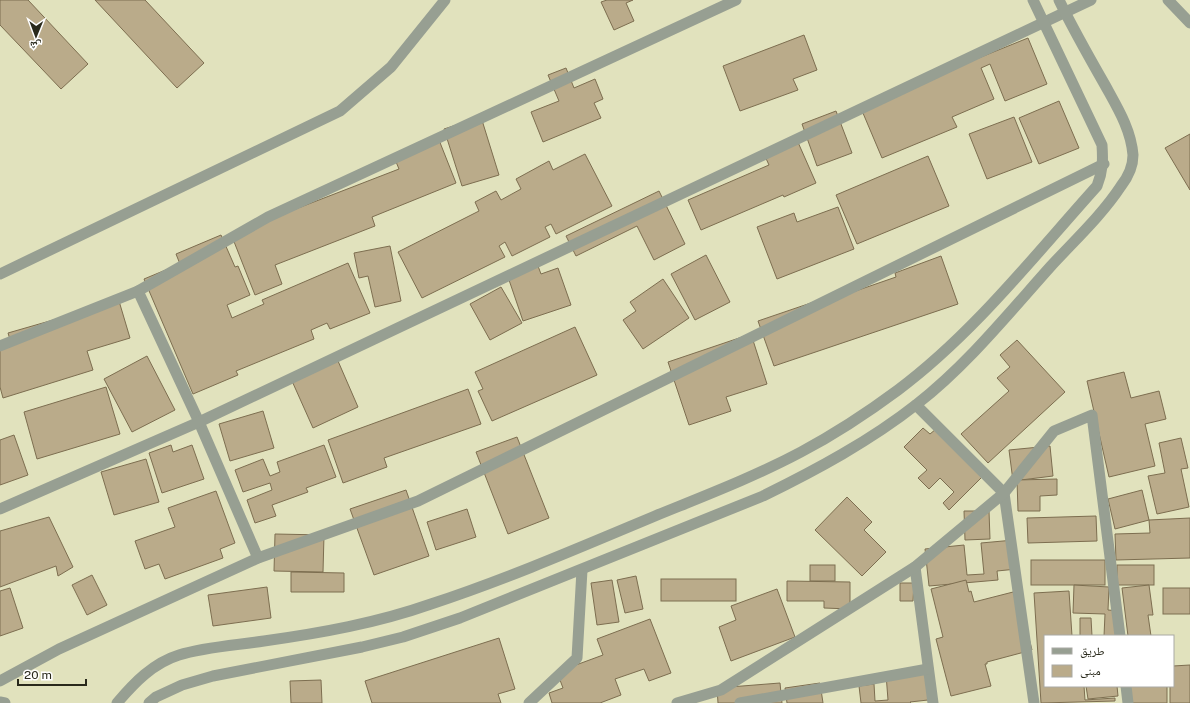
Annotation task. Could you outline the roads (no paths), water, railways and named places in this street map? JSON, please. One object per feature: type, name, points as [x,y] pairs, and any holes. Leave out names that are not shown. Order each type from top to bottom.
[{"type":"street","points":[[0,274],[340,111],[391,67],[445,0]]},
{"type":"street","points":[[0,346],[138,291],[268,217],[736,0]]},
{"type":"street","points":[[116,703],[135,682],[150,670],[179,655],[343,628],[385,618],[432,604],[570,552],[741,480],[801,452],[844,427],[897,390],[943,353],[979,317],[1097,186],[1102,174],[1104,164],[1102,145],[1033,0]]},
{"type":"street","points":[[149,703],[156,697],[182,685],[213,676],[362,648],[460,618],[705,521],[763,496],[808,474],[868,438],[916,405],[949,378],[979,346],[1099,213],[1121,187],[1130,171],[1133,156],[1130,135],[1120,113],[1059,0]]},
{"type":"street","points":[[0,509],[199,422],[1091,0]]},
{"type":"street","points":[[1168,0],[1190,23]]},
{"type":"street","points":[[0,681],[59,649],[258,558],[418,501],[1104,164]]},
{"type":"street","points":[[138,291],[199,422],[258,558]]},
{"type":"street","points":[[916,405],[1004,493],[1034,703]]},
{"type":"street","points":[[677,703],[721,690],[915,568],[1004,493],[1054,431],[1092,415],[1120,635]]},
{"type":"street","points":[[915,568],[933,703]]},
{"type":"street","points":[[529,703],[577,658],[582,570]]},
{"type":"street","points":[[740,703],[928,669]]},
{"type":"street","points":[[1126,687],[1128,703]]},
{"type":"street","points":[[0,702],[5,703]]}]
